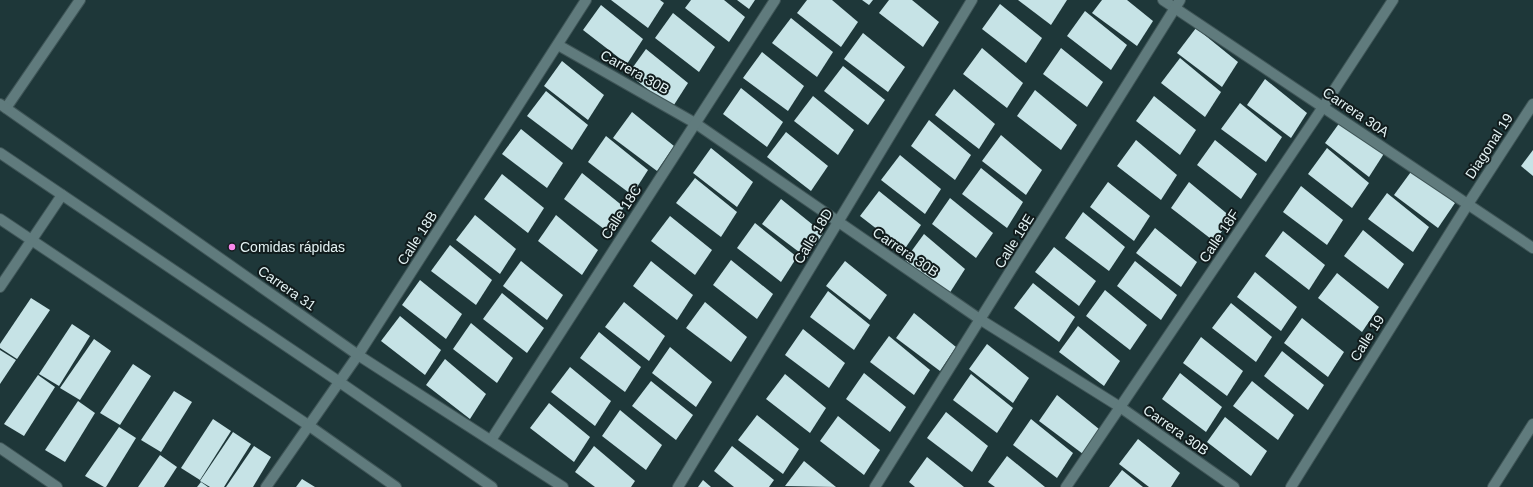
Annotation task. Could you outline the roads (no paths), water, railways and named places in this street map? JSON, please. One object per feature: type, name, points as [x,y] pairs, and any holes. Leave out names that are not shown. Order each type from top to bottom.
[{"type":"street","points":[[3,106],[80,0]]},
{"type":"street","name":"Calle 18B","points":[[266,487],[338,381],[358,355],[586,0]]},
{"type":"street","name":"Calle 18C","points":[[491,440],[775,0]]},
{"type":"street","name":"Calle 18D","points":[[678,487],[972,0]]},
{"type":"street","name":"Carrera 30A","points":[[1163,0],[1178,4],[1323,107],[1533,248]]},
{"type":"street","name":"Calle 18F","points":[[1066,487],[1323,107],[1393,0]]},
{"type":"street","name":"Calle 18E","points":[[875,487],[1178,4]]},
{"type":"street","name":"Carrera 30B","points":[[558,45],[695,123],[981,320],[1120,407],[1234,487]]},
{"type":"street","name":"Diagonal 19","points":[[1468,204],[1533,104]]},
{"type":"street","name":"Carrera 31","points":[[3,106],[358,355],[563,487]]},
{"type":"street","points":[[0,153],[338,381],[492,487]]},
{"type":"street","points":[[0,287],[62,195]]},
{"type":"street","name":"Calle 19","points":[[1291,487],[1468,204]]},
{"type":"street","points":[[0,219],[308,425],[396,487]]},
{"type":"street","points":[[1493,487],[1533,424]]},
{"type":"street","points":[[0,448],[57,487]]},
{"type":"place","name":"Comidas rápidas","points":[[232,247]]}]
